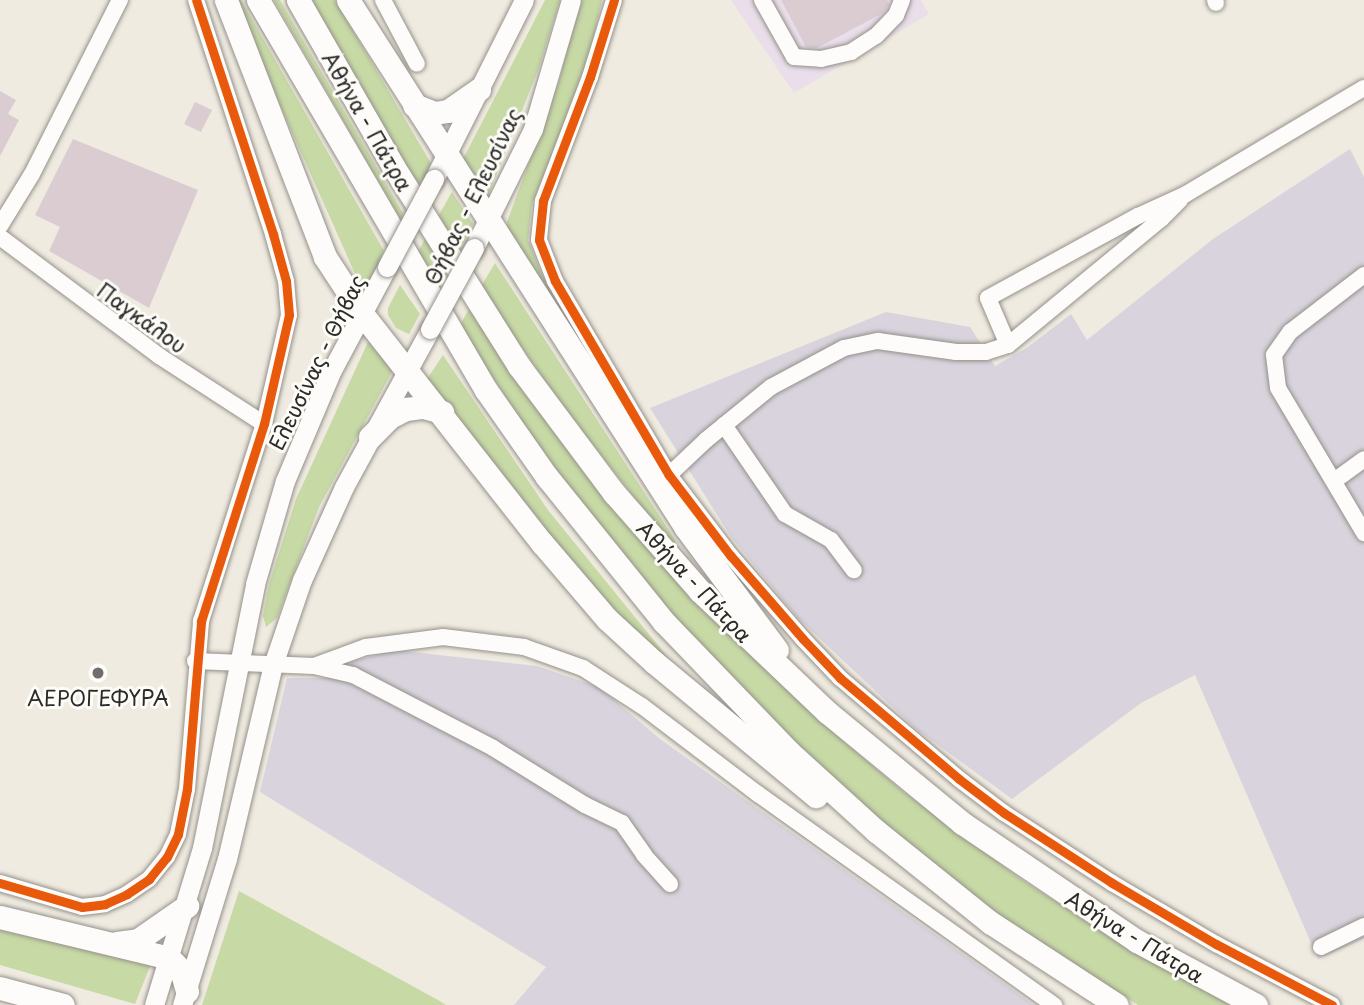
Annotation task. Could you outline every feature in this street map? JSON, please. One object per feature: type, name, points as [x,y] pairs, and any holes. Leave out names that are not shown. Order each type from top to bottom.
[{"type":"highway","points":[[226,0],[325,257],[363,315],[442,412],[542,544],[607,619],[654,663],[870,840],[991,923]]},
{"type":"highway","name":"Αθήνα - Πάτρα","points":[[258,0],[479,378],[547,477],[601,547],[692,654],[788,751],[876,831],[991,923],[1117,1005]]},
{"type":"highway","name":"Αθήνα - Πάτρα","points":[[298,0],[462,278],[566,430],[614,493],[700,590],[827,712],[911,784],[1028,870],[1138,941],[1256,1005]]},
{"type":"highway","points":[[348,0],[707,559],[827,712]]},
{"type":"highway","points":[[414,105],[435,113],[447,111],[479,89]]},
{"type":"highway","points":[[370,437],[390,417],[406,409],[423,407],[442,412]]},
{"type":"highway","points":[[116,943],[138,940],[187,906]]},
{"type":"highway","points":[[0,917],[169,958],[181,970],[185,998]]},
{"type":"highway","points":[[0,988],[63,1005]]},
{"type":"main road","points":[[446,156],[524,0]]},
{"type":"main road","name":"Θήβας - Ελευσίνας","points":[[408,369],[489,220],[533,129],[571,0]]},
{"type":"main road","name":"Θήβας - Ελευσίνας","points":[[387,267],[446,156]]},
{"type":"main road","name":"Ελευσίνας - Θήβας","points":[[154,1005],[187,906],[217,783],[255,584],[285,481],[332,370],[387,267]]},
{"type":"main road","points":[[185,998],[227,859],[273,665],[323,530],[408,369]]},
{"type":"street","points":[[0,226],[32,174],[120,0]]},
{"type":"street","points":[[0,883],[82,907],[105,904],[127,894],[149,879],[167,857],[178,834],[187,789],[195,661],[201,621],[264,424],[289,315],[286,281],[273,234],[196,0]]},
{"type":"street","points":[[383,0],[417,64]]},
{"type":"street","points":[[614,0],[590,78],[542,201],[539,240],[555,281],[669,475],[730,555],[840,678],[959,779],[1004,813],[1112,883],[1216,944],[1332,1005]]},
{"type":"street","points":[[762,0],[794,57],[821,59],[851,52],[876,36],[896,15],[902,0]]},
{"type":"street","points":[[1008,345],[988,298],[1138,216],[1186,194],[1364,88]]},
{"type":"street","points":[[669,475],[771,387],[844,348],[878,341],[956,352],[986,352],[1008,345],[1161,219],[1186,194]]},
{"type":"street","name":"Παγκάλου","points":[[0,237],[159,356],[264,424]]},
{"type":"street","points":[[1364,275],[1290,332],[1274,355],[1278,388],[1364,533]]},
{"type":"street","points":[[724,425],[785,514],[831,540],[855,570]]},
{"type":"street","points":[[1334,481],[1364,459]]},
{"type":"street","points":[[314,666],[366,647],[443,637],[524,647],[583,668],[642,706],[758,793],[1054,1005]]},
{"type":"street","points":[[195,661],[314,666],[353,675],[493,748],[585,805],[622,823],[644,855],[670,884]]},
{"type":"street","points":[[1321,947],[1364,926]]},
{"type":"shaded area","points":[[731,0],[921,0],[929,14],[794,93]]},
{"type":"shaded area","points":[[1350,149],[1364,177],[1364,939],[1318,959],[1195,675],[1141,703],[1012,799],[916,729],[798,618],[731,537],[650,408],[886,312],[970,327],[995,366],[1028,347],[1071,314],[1087,340],[1213,239]]},
{"type":"shaded area","points":[[395,650],[537,666],[599,687],[660,739],[1034,1005],[514,1005],[546,967],[260,792],[287,678],[335,678],[354,661]]},
{"type":"green space","points":[[233,0],[241,0],[384,251],[377,265],[379,273],[365,296]]},
{"type":"green space","points":[[274,0],[280,0],[380,173],[404,215],[401,221]]},
{"type":"green space","points":[[312,0],[335,0],[432,165],[418,190]]},
{"type":"green space","points":[[545,0],[560,0],[539,68],[489,193],[462,161]]},
{"type":"green space","points":[[578,0],[602,0],[585,77],[532,204],[528,240],[542,275],[618,409],[509,234],[507,222],[560,78]]},
{"type":"green space","points":[[452,192],[473,224],[457,255],[436,220]]},
{"type":"green space","points":[[425,239],[447,274],[438,291],[417,254]]},
{"type":"green space","points":[[495,263],[677,544],[670,543],[565,409],[480,288]]},
{"type":"green space","points":[[400,285],[420,314],[409,334],[396,328],[388,315],[388,308]]},
{"type":"green space","points":[[469,309],[511,372],[605,498],[693,599],[820,721],[905,793],[1022,880],[1135,952],[1234,1005],[1138,1005],[997,914],[883,823],[797,745],[671,614],[555,470],[459,327]]},
{"type":"green space","points":[[368,342],[393,370],[319,507],[277,618],[266,627],[263,616],[269,584],[296,499]]},
{"type":"green space","points":[[443,355],[548,510],[678,670],[611,614],[427,379]]},
{"type":"green space","points":[[239,891],[438,1000],[446,1005],[202,1005]]},
{"type":"green space","points":[[0,930],[151,964],[135,1004],[0,965]]},
{"type":"building","points":[[781,0],[887,0],[889,4],[883,13],[817,48],[806,47]]},
{"type":"building","points":[[0,91],[16,100],[8,114],[19,120],[0,156]]},
{"type":"building","points":[[195,102],[212,110],[201,132],[184,124]]},
{"type":"building","points":[[73,139],[198,190],[149,308],[49,251],[60,227],[35,215]]},
{"type":"cycle path","points":[[0,883],[82,907],[105,904],[127,894],[149,879],[167,857],[178,834],[187,789],[201,621],[264,424],[289,315],[286,281],[273,234],[196,0]]},
{"type":"cycle path","points":[[614,0],[590,77],[543,201],[539,240],[555,281],[669,475],[730,555],[840,678],[959,779],[1004,813],[1112,883],[1216,944],[1332,1005]]},
{"type":"place","name":"ΑΕΡΟΓΕΦΥΡΑ","points":[[98,673]]}]
